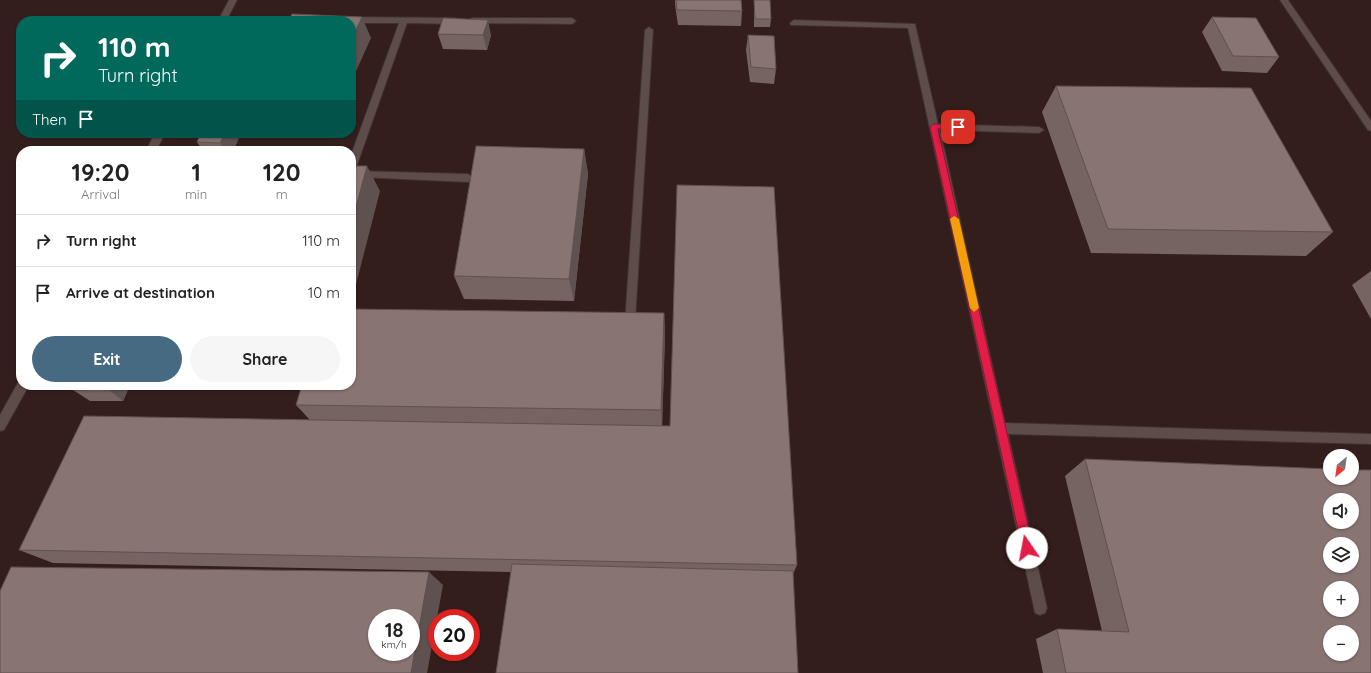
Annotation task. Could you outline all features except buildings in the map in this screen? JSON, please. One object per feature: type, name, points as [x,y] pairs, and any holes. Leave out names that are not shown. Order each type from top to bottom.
[{"type":"lane","points":[[225,16],[233,0]]},
{"type":"lane","points":[[1284,0],[1371,128]]},
{"type":"lane","points":[[356,20],[572,21]]},
{"type":"lane","points":[[356,154],[404,20]]},
{"type":"lane","points":[[794,23],[912,26],[1040,608]]},
{"type":"lane","points":[[644,322],[626,322],[649,30]]},
{"type":"lane","points":[[934,127],[1039,130]]},
{"type":"lane","points":[[356,173],[468,178]]},
{"type":"lane","points":[[0,426],[19,390]]},
{"type":"lane","points":[[1001,428],[1371,439]]},
{"type":"shaded area","points":[[0,0],[1371,0],[1371,673],[0,673]]},
{"type":"slow traffic","points":[[954,219],[974,308]]},
{"type":"route","points":[[958,127],[934,127],[1027,548]]}]
